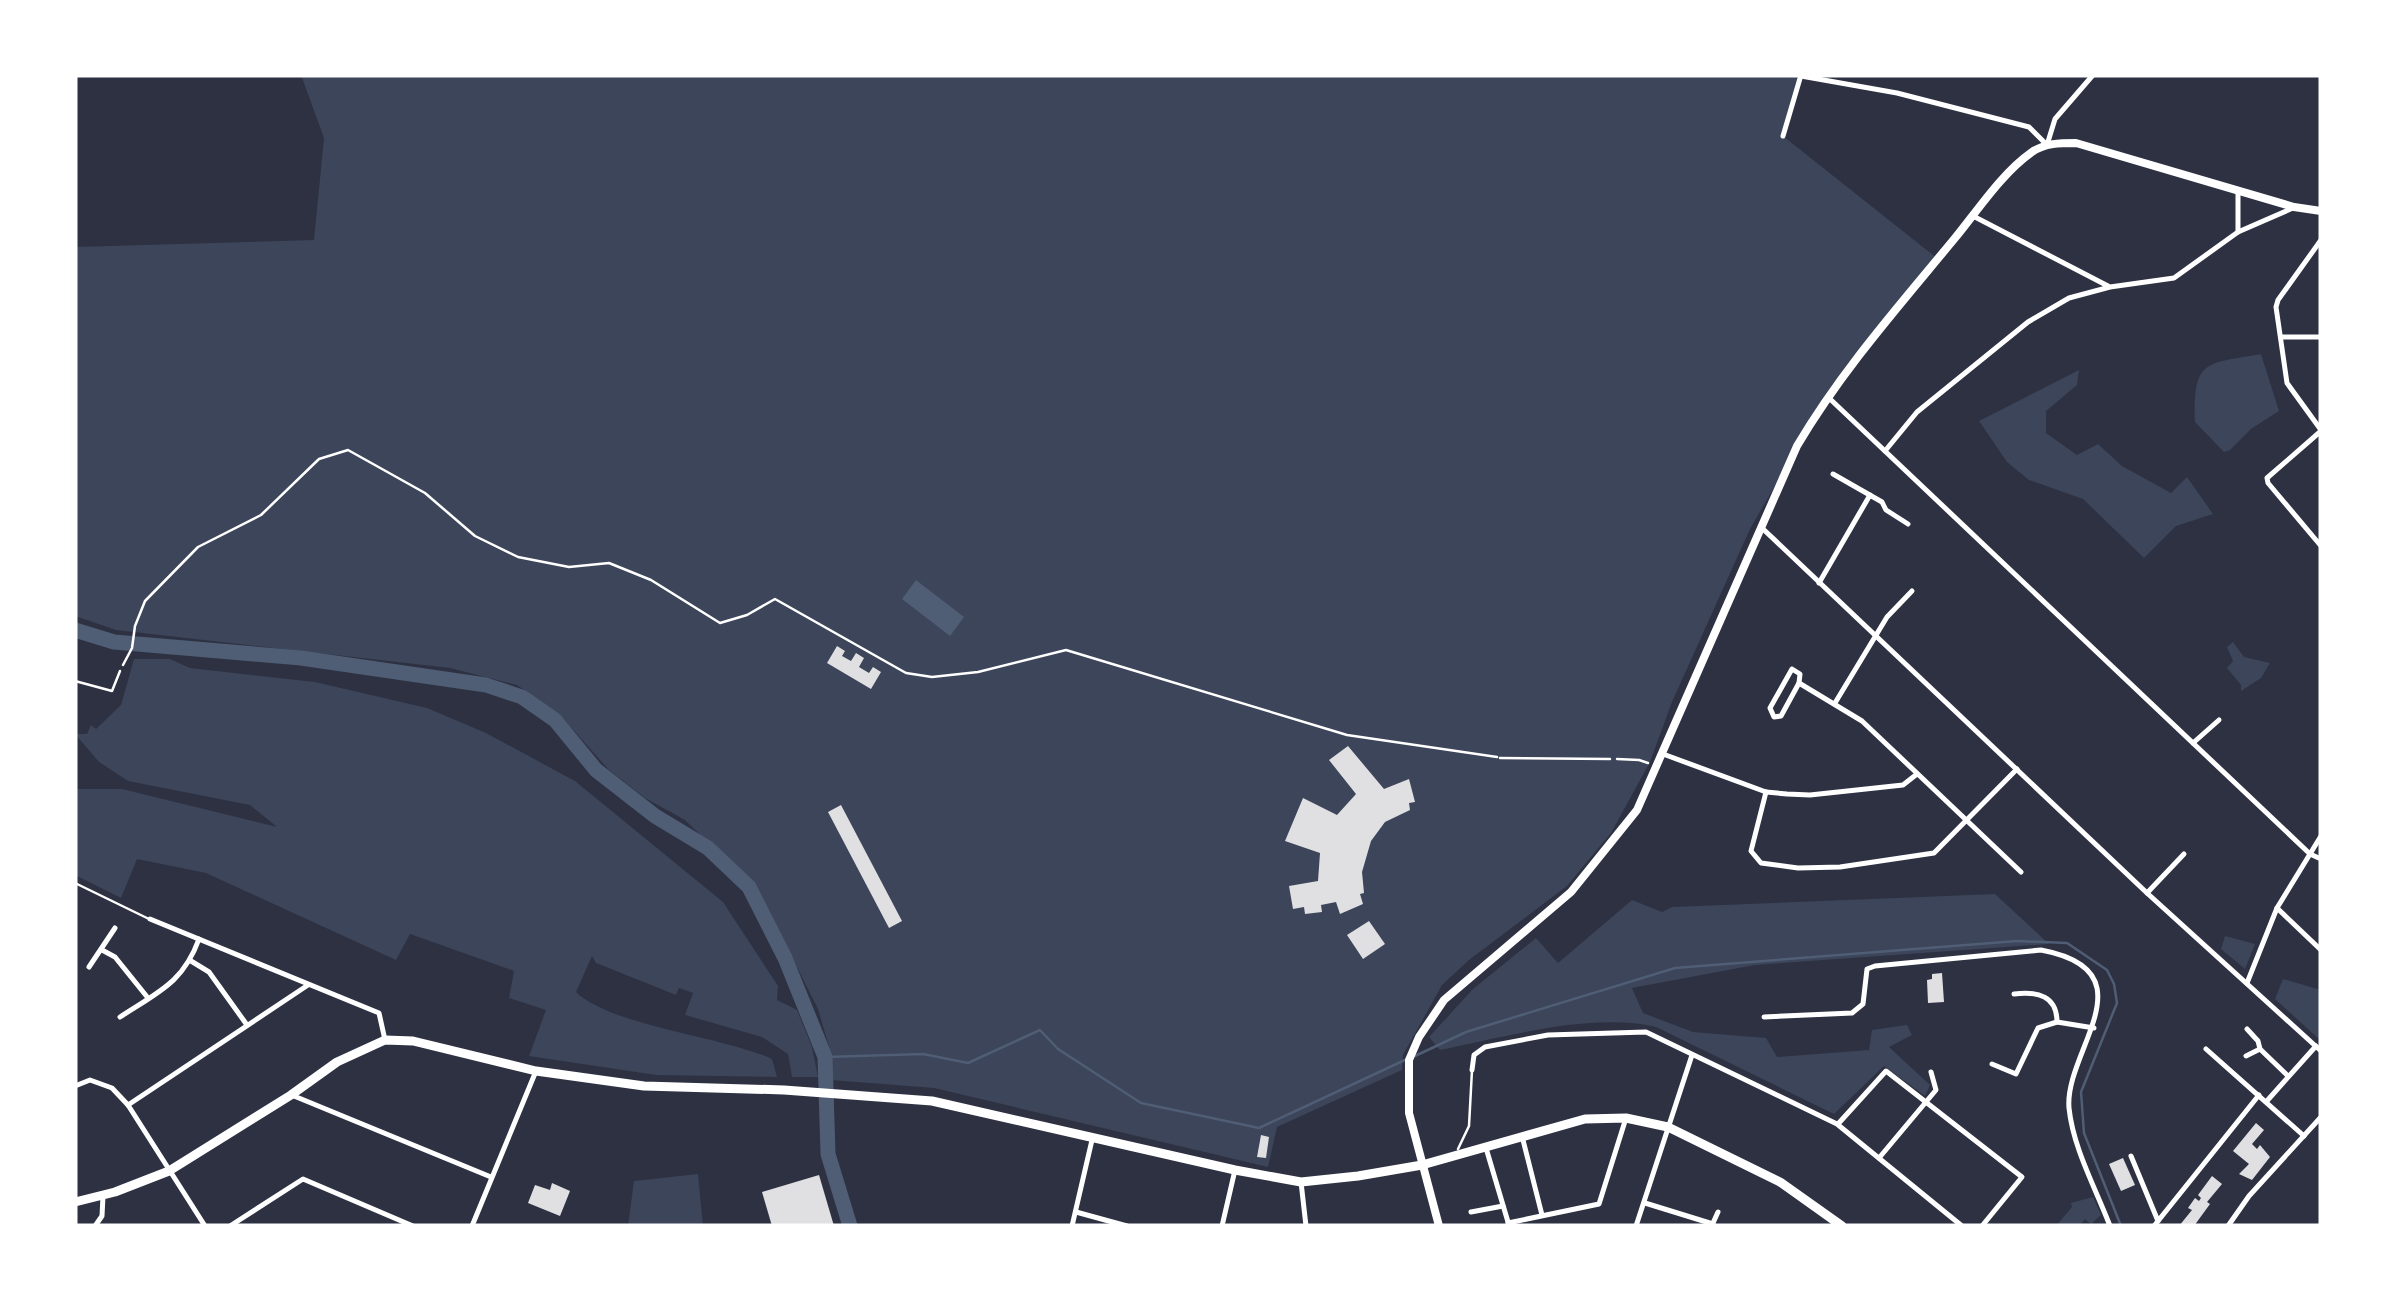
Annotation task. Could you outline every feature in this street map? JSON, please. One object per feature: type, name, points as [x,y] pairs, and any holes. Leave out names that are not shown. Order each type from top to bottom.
[{"type":"main road","points":[[1439,1226],[1409,1113],[1409,1060],[1433,1013],[1572,892],[1637,810],[1796,446],[1827,396],[1882,323],[2017,166],[2047,145],[2076,143],[2238,192],[2321,211]]},
{"type":"main road","points":[[75,1202],[103,1196],[169,1171],[337,1062],[385,1040],[412,1041],[536,1071],[644,1086],[932,1101],[1301,1182],[1422,1165],[1585,1119],[1626,1118],[1668,1127],[1780,1182],[1842,1226]]},
{"type":"street","points":[[1783,136],[1801,75],[1897,93],[2029,128],[2047,145],[2055,119],[2092,75]]},
{"type":"street","points":[[2238,192],[2238,232]]},
{"type":"street","points":[[1885,452],[1917,412],[2028,322],[2068,298],[2110,287],[2174,278],[2238,232],[2294,207]]},
{"type":"street","points":[[1974,216],[2110,287]]},
{"type":"street","points":[[2321,240],[2278,300],[2287,383],[2321,431],[2271,473],[2268,483],[2321,546]]},
{"type":"street","points":[[2281,334],[2321,337]]},
{"type":"street","points":[[1827,396],[2310,854],[2321,859]]},
{"type":"street","points":[[1833,474],[1870,495],[1908,524]]},
{"type":"street","points":[[1819,583],[1870,495]]},
{"type":"street","points":[[1762,528],[2146,893],[2318,1049],[2266,1102]]},
{"type":"street","points":[[1835,703],[1887,617],[1912,591]]},
{"type":"street","points":[[1790,670],[1800,674],[1799,683],[1781,716],[1772,715],[1770,708],[1790,670]]},
{"type":"street","points":[[1799,683],[1862,722],[2021,872]]},
{"type":"street","points":[[2192,743],[2219,720]]},
{"type":"street","points":[[1663,754],[1766,792],[1810,796],[1903,785],[1917,774]]},
{"type":"street","points":[[1766,792],[1751,851],[1761,863],[1798,868],[1840,867],[1924,856],[1939,849],[2017,769]]},
{"type":"street","points":[[2247,983],[2277,908],[2321,836]]},
{"type":"street","points":[[2146,893],[2184,854]]},
{"type":"street","points":[[2277,908],[2321,950]]},
{"type":"street","points":[[150,920],[379,1013],[385,1040]]},
{"type":"street","points":[[90,967],[115,928]]},
{"type":"street","points":[[120,1017],[179,977],[191,961],[199,938]]},
{"type":"street","points":[[102,950],[115,957],[148,998]]},
{"type":"street","points":[[1764,1017],[1860,1009],[1866,998],[1867,969],[1875,966],[2042,950],[2080,963],[2091,976],[2098,1010],[2068,1105],[2078,1147],[2110,1226]]},
{"type":"street","points":[[191,961],[209,972],[247,1025]]},
{"type":"street","points":[[128,1105],[308,985]]},
{"type":"street","points":[[2014,994],[2047,996],[2054,1004],[2057,1022]]},
{"type":"street","points":[[2014,1082],[2038,1028],[2057,1022],[2094,1028]]},
{"type":"street","points":[[2247,1029],[2260,1049],[2288,1076]]},
{"type":"street","points":[[1472,1070],[1474,1055],[1485,1047],[1548,1035],[1646,1032],[1838,1124],[1962,1226]]},
{"type":"street","points":[[2206,1048],[2304,1136]]},
{"type":"street","points":[[2246,1056],[2260,1049]]},
{"type":"street","points":[[1636,1226],[1692,1056]]},
{"type":"street","points":[[1992,1064],[2016,1074]]},
{"type":"street","points":[[472,1226],[536,1071]]},
{"type":"street","points":[[1838,1124],[1886,1071],[2022,1177],[1982,1226]]},
{"type":"street","points":[[1880,1158],[1936,1090],[1931,1072]]},
{"type":"street","points":[[75,1086],[90,1080],[112,1088],[128,1105],[205,1226]]},
{"type":"street","points":[[291,1095],[492,1178]]},
{"type":"street","points":[[2156,1224],[2259,1095]]},
{"type":"street","points":[[2228,1226],[2248,1196],[2321,1117]]},
{"type":"street","points":[[1486,1148],[1509,1224],[1599,1204],[1626,1118]]},
{"type":"street","points":[[1072,1226],[1092,1136]]},
{"type":"street","points":[[1522,1136],[1542,1215]]},
{"type":"street","points":[[2131,1156],[2156,1224]]},
{"type":"street","points":[[1222,1226],[1234,1170]]},
{"type":"street","points":[[230,1226],[303,1179],[413,1226]]},
{"type":"street","points":[[1301,1182],[1306,1226]]},
{"type":"street","points":[[96,1226],[102,1216],[103,1196]]},
{"type":"street","points":[[1645,1203],[1713,1225],[1718,1212]]},
{"type":"street","points":[[1471,1212],[1504,1206]]},
{"type":"street","points":[[1076,1212],[1127,1226]]},
{"type":"lane","points":[[75,680],[112,691],[120,671]]},
{"type":"lane","points":[[1500,758],[1610,759]]},
{"type":"lane","points":[[75,883],[150,920]]},
{"type":"lane","points":[[1455,1155],[1469,1126],[1472,1070]]},
{"type":"path","points":[[120,671],[132,648],[145,601],[198,547],[261,516],[319,459],[348,450],[425,493],[475,536],[518,556],[570,567],[609,563],[651,580],[720,623],[775,599],[906,673],[932,677],[978,672],[1066,650],[1347,736],[1500,758]]},
{"type":"path","points":[[1610,759],[1639,760],[1657,766]]},
{"type":"shaded area","points":[[301,75],[1801,75],[1783,136],[1938,259],[1827,396],[1750,529],[1672,702],[1650,762],[1611,833],[1567,886],[1442,985],[1403,1055],[1402,1070],[1277,1127],[1268,1167],[934,1088],[831,1080],[830,1050],[818,1009],[760,893],[685,820],[645,798],[609,770],[560,715],[517,685],[450,668],[116,630],[75,616],[75,247],[314,240],[324,138]]},
{"type":"shaded area","points":[[2261,354],[2279,411],[2224,452],[2195,422],[2200,375],[2215,363]]},
{"type":"shaded area","points":[[2079,370],[2077,385],[2046,411],[2046,433],[2077,455],[2098,444],[2122,466],[2171,493],[2187,477],[2213,514],[2176,526],[2144,558],[2083,499],[2029,480],[2007,462],[1979,421]]},
{"type":"shaded area","points":[[916,580],[964,617],[950,636],[902,599]]},
{"type":"shaded area","points":[[2233,642],[2244,657],[2270,663],[2261,678],[2241,691],[2241,685],[2227,668],[2233,661],[2227,647]]},
{"type":"shaded area","points":[[134,659],[170,659],[190,668],[315,682],[427,708],[486,733],[575,781],[723,902],[778,986],[777,1000],[797,1010],[812,1047],[818,1077],[792,1077],[788,1054],[762,1037],[685,1015],[693,993],[679,988],[676,995],[596,963],[592,956],[576,992],[592,1004],[640,1022],[772,1059],[777,1077],[656,1075],[529,1056],[546,1010],[509,998],[514,971],[410,934],[396,960],[206,873],[137,859],[121,898],[75,875],[75,789],[122,789],[277,827],[250,805],[128,781],[99,762],[75,734],[87,734],[91,725],[96,729],[121,705]]},
{"type":"shaded area","points":[[1995,894],[2049,944],[1755,965],[1632,988],[1643,1013],[1693,1032],[1766,1038],[1777,1057],[1869,1050],[1872,1030],[1907,1025],[1912,1035],[1889,1047],[1930,1085],[1925,1096],[1884,1066],[1834,1114],[1656,1027],[1631,1023],[1548,1028],[1440,1050],[1429,1037],[1473,989],[1536,938],[1558,963],[1632,900],[1662,912],[1672,907]]},
{"type":"shaded area","points":[[2225,936],[2255,944],[2245,969],[2221,949]]},
{"type":"shaded area","points":[[2283,979],[2321,990],[2321,1041],[2275,999]]},
{"type":"shaded area","points":[[698,1174],[703,1226],[628,1226],[634,1181]]},
{"type":"shaded area","points":[[2093,1197],[2101,1215],[2091,1224],[2085,1219],[2079,1226],[2056,1226],[2072,1207],[2071,1203]]},
{"type":"building","points":[[837,646],[845,651],[842,656],[851,661],[856,653],[864,658],[859,667],[869,673],[873,667],[881,672],[871,689],[827,663]]},
{"type":"building","points":[[1348,746],[1384,789],[1409,779],[1415,802],[1409,803],[1410,810],[1385,822],[1371,841],[1362,872],[1363,904],[1340,914],[1336,902],[1321,905],[1322,912],[1305,914],[1304,907],[1293,909],[1289,886],[1318,881],[1320,853],[1285,841],[1303,798],[1337,815],[1356,794],[1329,760]]},
{"type":"building","points":[[841,805],[902,921],[889,928],[828,812]]},
{"type":"building","points":[[1369,921],[1385,944],[1363,959],[1347,935]]},
{"type":"building","points":[[1942,973],[1944,1002],[1928,1003],[1927,980],[1932,979],[1932,974]]},
{"type":"building","points":[[2256,1123],[2264,1130],[2252,1144],[2257,1149],[2260,1145],[2270,1157],[2252,1180],[2239,1174],[2249,1164],[2233,1151]]},
{"type":"building","points":[[1261,1135],[1269,1137],[1266,1158],[1257,1157]]},
{"type":"building","points":[[2123,1158],[2135,1185],[2121,1191],[2109,1164]]},
{"type":"building","points":[[819,1175],[834,1226],[772,1226],[762,1192]]},
{"type":"building","points":[[2212,1176],[2222,1184],[2207,1202],[2210,1204],[2194,1226],[2179,1226],[2192,1210],[2188,1208],[2195,1198],[2201,1198],[2198,1195]]},
{"type":"building","points":[[552,1183],[570,1191],[560,1216],[528,1203],[535,1185],[550,1190]]},
{"type":"waterway","points":[[75,630],[114,642],[301,658],[486,685],[522,697],[555,720],[596,770],[655,816],[708,848],[749,887],[785,958],[825,1057],[828,1154],[850,1226]]},
{"type":"waterway","points":[[1415,1056],[1466,1032],[1675,968],[2017,941],[2067,943],[2107,970],[2114,984],[2117,1003],[2081,1092],[2084,1133],[2121,1226]]},
{"type":"waterway","points":[[825,1057],[923,1054],[968,1063],[1040,1030],[1058,1049],[1141,1103],[1259,1128],[1407,1059]]}]
